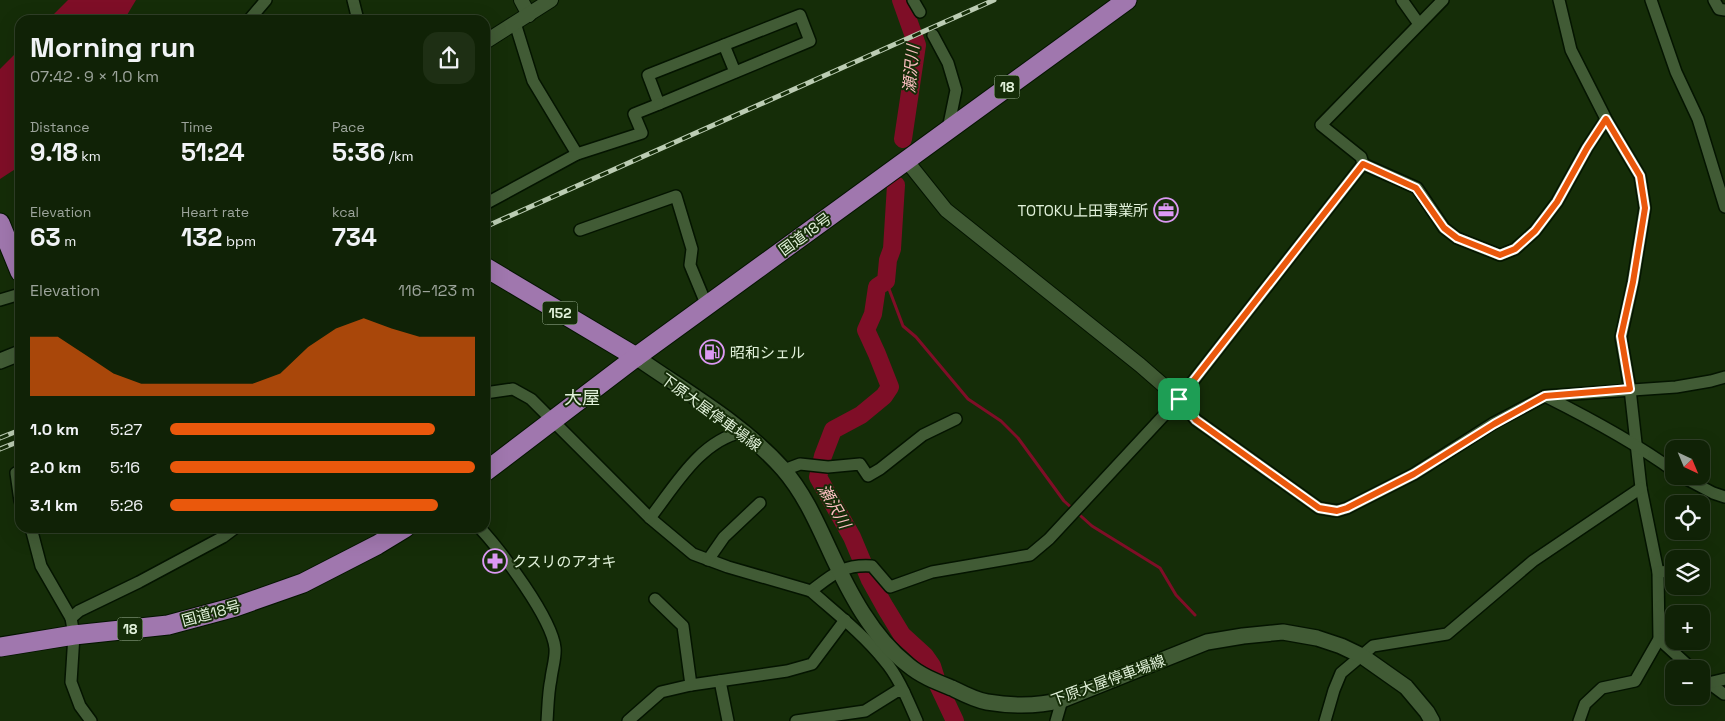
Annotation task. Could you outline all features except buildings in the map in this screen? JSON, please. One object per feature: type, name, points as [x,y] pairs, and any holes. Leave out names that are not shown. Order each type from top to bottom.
[{"type":"highway","name":"国道18号","points":[[490,468],[636,357],[1127,0]]},
{"type":"highway","points":[[0,223],[15,260]]},
{"type":"highway","name":"152","points":[[490,270],[636,357]]},
{"type":"highway","name":"国道18号","points":[[0,647],[73,627],[168,625],[235,607],[318,576],[397,533]]},
{"type":"main road","points":[[0,361],[15,355]]},
{"type":"main road","name":"下原大屋停車場線","points":[[636,357],[758,444],[784,470],[815,518],[854,597],[887,647],[909,666],[964,694],[986,702],[1048,704],[1207,642],[1283,632],[1317,638],[1362,656],[1406,687],[1432,721]]},
{"type":"street","points":[[253,15],[266,0]]},
{"type":"street","points":[[353,0],[357,15]]},
{"type":"street","points":[[521,0],[529,15]]},
{"type":"street","points":[[490,39],[551,0]]},
{"type":"street","points":[[913,0],[920,12]]},
{"type":"street","points":[[1402,0],[1419,24]]},
{"type":"street","points":[[1443,0],[1321,125],[1360,157],[1363,164],[1416,188],[1444,228],[1457,238],[1500,255],[1515,249],[1535,231],[1557,202],[1587,148],[1606,119]]},
{"type":"street","points":[[1559,0],[1571,50],[1606,119],[1640,176],[1645,208],[1633,282],[1621,336],[1630,389],[1641,488],[1658,572],[1659,639],[1635,681],[1602,688],[1585,704],[1581,720]]},
{"type":"street","points":[[1650,0],[1676,72],[1698,119],[1725,207]]},
{"type":"street","points":[[1714,0],[1719,9],[1725,10]]},
{"type":"street","points":[[490,201],[577,154],[642,133],[634,114],[810,41],[800,15],[648,75],[658,104]]},
{"type":"street","points":[[515,23],[533,80],[577,154]]},
{"type":"street","points":[[933,35],[948,62],[956,90],[948,130]]},
{"type":"street","points":[[724,45],[736,72]]},
{"type":"street","points":[[906,160],[946,210],[1140,365],[1179,399],[1196,420],[1319,508],[1337,511],[1347,508],[1414,474],[1494,424],[1545,396],[1676,387],[1725,377]]},
{"type":"street","points":[[811,591],[839,570],[861,565],[872,566],[890,587],[932,572],[1030,555],[1049,539],[1179,399],[1363,164]]},
{"type":"street","points":[[580,230],[676,196],[692,249],[690,265],[707,306]]},
{"type":"street","points":[[0,300],[15,296]]},
{"type":"street","points":[[490,392],[513,389],[531,400],[650,518],[693,554],[811,591],[845,620],[885,661],[904,692],[917,721]]},
{"type":"street","points":[[1545,396],[1636,445],[1665,465]]},
{"type":"street","points":[[784,470],[800,464],[828,467],[860,464],[868,476],[880,469],[923,435],[956,419]]},
{"type":"street","points":[[650,518],[694,461],[728,435],[742,432]]},
{"type":"street","points":[[1697,485],[1725,497]]},
{"type":"street","points":[[1325,721],[1341,673],[1373,646],[1447,634],[1533,561],[1641,488]]},
{"type":"street","points":[[708,560],[724,537],[760,503]]},
{"type":"street","points":[[32,533],[41,566],[73,627]]},
{"type":"street","points":[[91,721],[80,706],[71,682],[73,627],[79,611],[139,582],[228,533]]},
{"type":"street","points":[[484,533],[497,547],[542,614],[551,631],[555,649],[547,721]]},
{"type":"street","points":[[1658,572],[1665,572]]},
{"type":"street","points":[[655,600],[683,626],[692,686]]},
{"type":"street","points":[[628,721],[661,692],[786,671],[812,664],[845,620]]},
{"type":"street","points":[[1659,639],[1682,660]]},
{"type":"street","points":[[1710,680],[1725,679]]},
{"type":"street","points":[[720,681],[728,721]]},
{"type":"street","points":[[1710,684],[1724,694]]},
{"type":"street","points":[[796,721],[865,711],[897,692],[904,692]]},
{"type":"street","points":[[1056,721],[1062,700]]},
{"type":"shaded area","points":[[68,0],[136,0],[127,15],[53,15]]},
{"type":"shaded area","points":[[15,54],[15,169],[0,179],[0,69]]},
{"type":"waterway","name":"瀬沢川","points":[[901,0],[917,45],[903,139]]},
{"type":"waterway","name":"瀬沢川","points":[[896,185],[892,249],[888,260],[886,281],[877,287],[873,314],[866,330],[890,387],[884,396],[861,415],[833,430],[823,456],[818,477],[852,537],[870,580],[885,607],[902,635],[925,656],[932,666],[938,685],[955,721]]},
{"type":"waterway","points":[[886,281],[903,326],[916,337],[968,399],[1001,421],[1018,438],[1064,501],[1092,526],[1160,568],[1176,595],[1195,615]]},
{"type":"railway","points":[[490,225],[994,0]]},
{"type":"railway","points":[[0,438],[15,432]]},
{"type":"railway","points":[[0,449],[15,443]]},
{"type":"place","name":"TOTOKU上田事業所","points":[[1166,210]]},
{"type":"place","name":"昭和シェル","points":[[712,352]]},
{"type":"place","name":"クスリのアオキ","points":[[495,561]]},
{"type":"district","name":"大屋","points":[[582,397]]},
{"type":"route","points":[[1606,119],[1640,176],[1645,208],[1633,282],[1621,336],[1630,389],[1545,396],[1464,441],[1414,474],[1347,508],[1337,511],[1319,508],[1196,420],[1179,399],[1363,164],[1416,188],[1444,228],[1457,238],[1500,255],[1515,249],[1535,231],[1557,202],[1587,148],[1606,119]]}]
